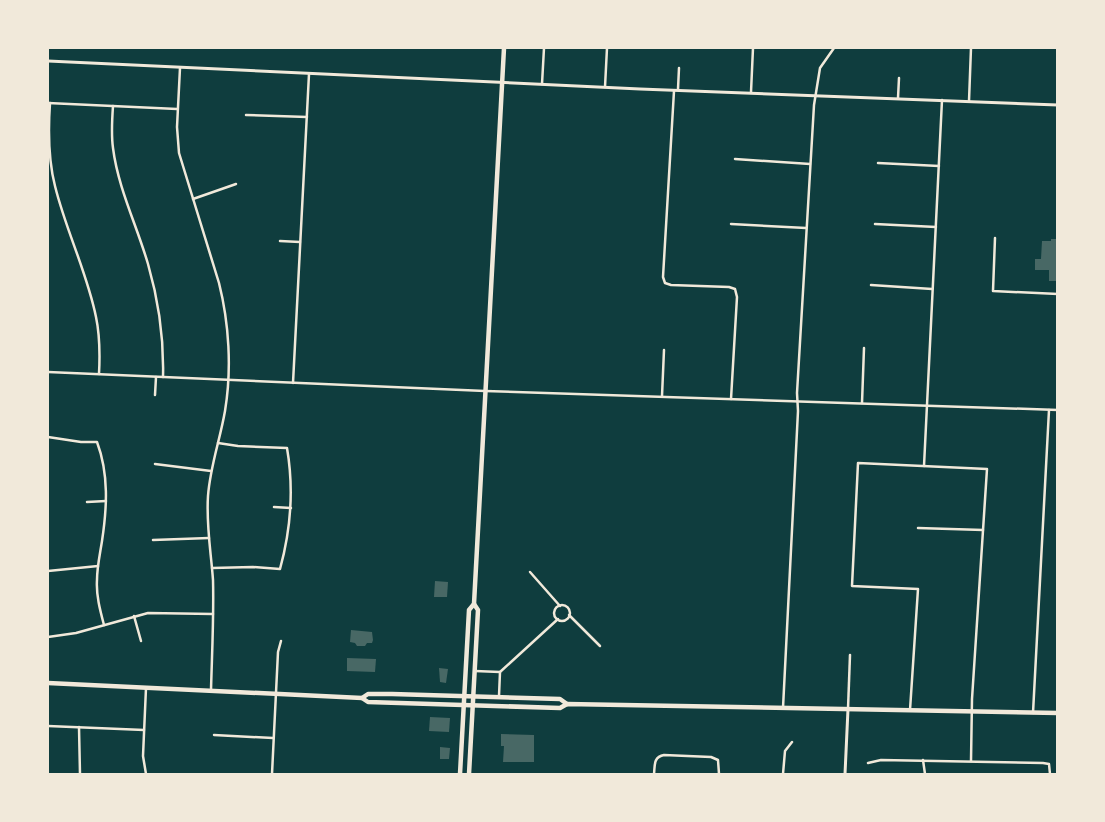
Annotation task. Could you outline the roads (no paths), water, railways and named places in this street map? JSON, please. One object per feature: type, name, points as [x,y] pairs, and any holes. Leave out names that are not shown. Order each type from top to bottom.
[{"type":"main road","points":[[460,774],[469,610],[474,604],[504,48]]},
{"type":"main road","points":[[469,774],[478,610],[474,604]]},
{"type":"main road","points":[[48,683],[276,693],[362,698],[368,702],[464,706],[560,708],[567,704],[1058,713]]},
{"type":"main road","points":[[362,698],[368,694],[560,699],[567,704]]},
{"type":"street","points":[[542,84],[544,48]]},
{"type":"street","points":[[605,87],[607,48]]},
{"type":"street","points":[[751,92],[753,48]]},
{"type":"street","points":[[783,708],[806,228],[815,95],[820,68],[834,48]]},
{"type":"street","points":[[969,101],[971,48]]},
{"type":"street","points":[[48,62],[1058,106]]},
{"type":"street","points":[[180,68],[177,109],[179,153],[211,252],[224,300],[228,341],[228,380],[225,410],[211,472],[208,511],[213,614],[211,690]]},
{"type":"street","points":[[679,68],[663,277],[665,283],[671,285],[729,287],[735,289],[737,297],[731,399]]},
{"type":"street","points":[[293,383],[309,74]]},
{"type":"street","points":[[898,98],[899,78]]},
{"type":"street","points":[[924,466],[942,100]]},
{"type":"street","points":[[99,374],[100,346],[96,316],[52,171],[48,135],[49,103],[177,109]]},
{"type":"street","points":[[113,106],[112,132],[116,164],[147,262],[159,308],[163,339],[163,377]]},
{"type":"street","points":[[246,115],[307,118]]},
{"type":"street","points":[[735,160],[810,164]]},
{"type":"street","points":[[878,163],[939,166]]},
{"type":"street","points":[[193,199],[236,184]]},
{"type":"street","points":[[731,224],[806,228]]},
{"type":"street","points":[[875,224],[936,227]]},
{"type":"street","points":[[995,238],[993,291],[1058,294]]},
{"type":"street","points":[[280,241],[300,242]]},
{"type":"street","points":[[871,285],[933,289]]},
{"type":"street","points":[[862,403],[864,348]]},
{"type":"street","points":[[662,397],[664,350]]},
{"type":"street","points":[[48,372],[486,391],[1058,410]]},
{"type":"street","points":[[155,395],[156,377]]},
{"type":"street","points":[[1033,713],[1049,410]]},
{"type":"street","points":[[48,437],[81,442],[97,442],[104,472],[106,501],[98,566],[97,593],[104,626]]},
{"type":"street","points":[[212,568],[253,567],[280,569],[288,537],[291,508],[290,470],[287,448],[238,446],[218,442]]},
{"type":"street","points":[[910,710],[918,589],[852,586],[858,463],[986,469],[972,712],[971,761]]},
{"type":"street","points":[[155,464],[211,472]]},
{"type":"street","points":[[87,502],[106,501]]},
{"type":"street","points":[[274,507],[291,508]]},
{"type":"street","points":[[918,528],[983,530]]},
{"type":"street","points":[[153,540],[209,538]]},
{"type":"street","points":[[48,571],[98,566]]},
{"type":"street","points":[[530,572],[560,606],[568,608],[569,615],[600,646]]},
{"type":"street","points":[[560,606],[555,610],[555,615],[558,619],[564,620],[569,615]]},
{"type":"street","points":[[48,637],[76,633],[134,616],[156,612],[213,614]]},
{"type":"street","points":[[134,616],[141,641]]},
{"type":"street","points":[[475,671],[500,672],[558,619]]},
{"type":"street","points":[[272,774],[278,652],[281,641]]},
{"type":"street","points":[[845,774],[850,656]]},
{"type":"street","points":[[499,698],[500,672]]},
{"type":"street","points":[[146,687],[143,756],[146,774]]},
{"type":"street","points":[[48,726],[144,730]]},
{"type":"street","points":[[79,728],[80,774]]},
{"type":"street","points":[[214,736],[274,738]]},
{"type":"street","points":[[783,774],[785,751],[792,742]]},
{"type":"street","points":[[654,774],[657,757],[664,755],[711,757],[718,760],[719,774]]},
{"type":"street","points":[[868,763],[881,760],[923,760],[1049,764],[1050,774]]},
{"type":"street","points":[[923,760],[925,774]]}]
